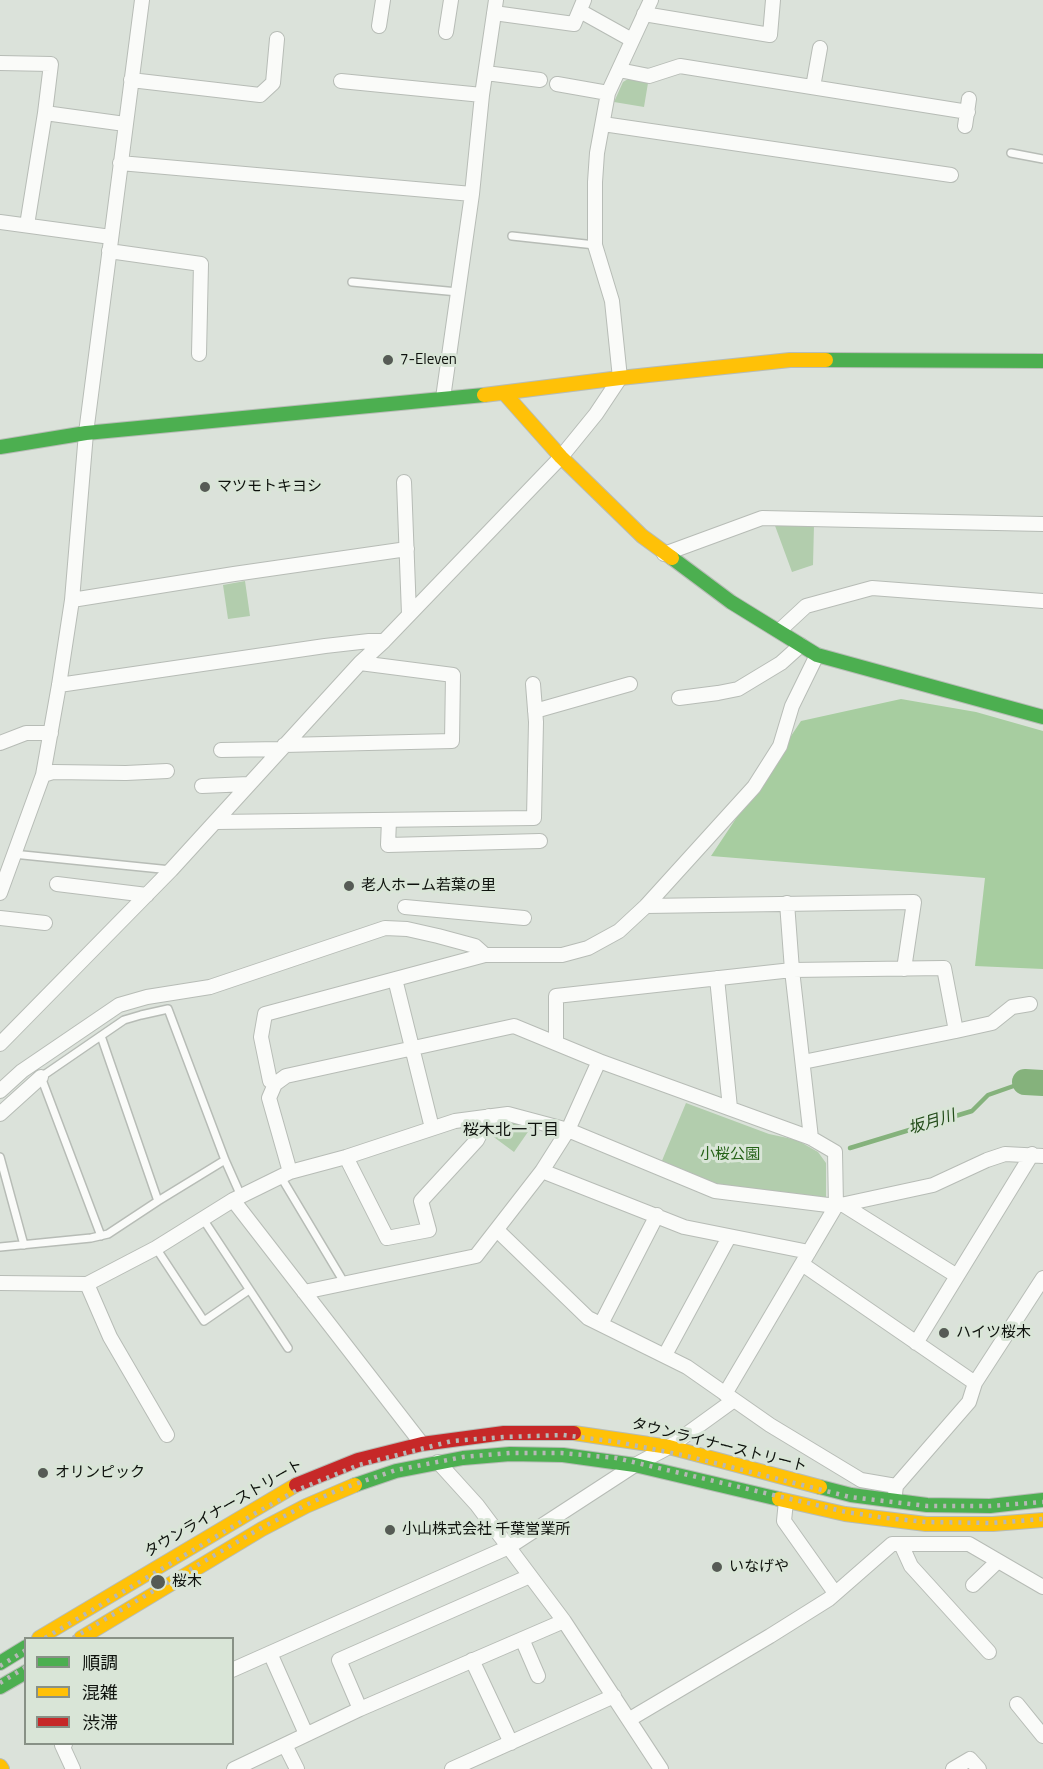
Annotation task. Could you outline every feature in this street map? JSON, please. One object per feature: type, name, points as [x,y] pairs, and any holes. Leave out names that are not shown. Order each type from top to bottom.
[{"type":"street","points":[[0,893],[43,775],[60,685],[72,600],[86,433],[142,0]]},
{"type":"street","points":[[379,26],[383,0]]},
{"type":"street","points":[[446,33],[451,0]]},
{"type":"street","points":[[0,1044],[171,870],[360,663],[384,641],[561,457],[596,414],[620,378],[612,301],[595,245],[597,153],[609,93],[651,0]]},
{"type":"street","points":[[644,14],[770,35],[773,0]]},
{"type":"street","points":[[443,398],[472,194],[482,95],[495,7],[574,24],[582,5],[632,40]]},
{"type":"street","points":[[131,80],[260,95],[273,83],[277,39]]},
{"type":"street","points":[[813,87],[820,48]]},
{"type":"street","points":[[0,63],[51,64],[27,225]]},
{"type":"street","points":[[619,70],[649,76],[680,66],[813,87],[968,106],[965,126]]},
{"type":"street","points":[[486,73],[540,80]]},
{"type":"street","points":[[341,81],[482,95]]},
{"type":"street","points":[[557,84],[609,93]]},
{"type":"street","points":[[45,114],[125,124]]},
{"type":"street","points":[[603,124],[951,175]]},
{"type":"street","points":[[120,163],[472,194]]},
{"type":"street","points":[[0,222],[27,225],[201,264],[199,354]]},
{"type":"street","points":[[0,447],[86,433],[505,394],[620,378],[790,360],[1043,361]]},
{"type":"street","points":[[505,394],[561,457],[642,536],[731,602],[779,632],[818,655],[1043,717]]},
{"type":"street","points":[[404,482],[409,614]]},
{"type":"street","points":[[664,554],[762,518],[1043,524]]},
{"type":"street","points":[[72,600],[407,549]]},
{"type":"street","points":[[779,632],[807,606],[872,588],[1043,601]]},
{"type":"street","points":[[60,685],[325,646],[384,641]]},
{"type":"street","points":[[679,698],[738,689],[781,663],[801,645]]},
{"type":"street","points":[[275,1084],[270,1080],[261,1037],[265,1014],[485,955],[561,955],[588,948],[619,931],[646,906],[754,787],[780,746],[792,706],[818,655]]},
{"type":"street","points":[[221,750],[452,741],[453,675],[360,663]]},
{"type":"street","points":[[216,822],[534,818],[533,684]]},
{"type":"street","points":[[535,711],[630,684]]},
{"type":"street","points":[[0,743],[26,733],[51,732]]},
{"type":"street","points":[[43,775],[53,772],[167,771]]},
{"type":"street","points":[[202,786],[249,784]]},
{"type":"street","points":[[389,820],[388,845],[540,841]]},
{"type":"street","points":[[57,884],[147,895]]},
{"type":"street","points":[[646,906],[914,902],[904,969]]},
{"type":"street","points":[[787,903],[792,970],[812,1138]]},
{"type":"street","points":[[405,907],[524,918]]},
{"type":"street","points":[[0,918],[45,923]]},
{"type":"street","points":[[0,1091],[22,1071],[119,1005],[147,997],[210,987],[385,928],[406,929],[475,946],[485,955]]},
{"type":"street","points":[[556,1043],[556,996],[792,970],[944,968],[956,1031]]},
{"type":"street","points":[[717,978],[730,1108]]},
{"type":"street","points":[[395,979],[432,1128]]},
{"type":"street","points":[[803,1062],[992,1023],[1012,1007],[1030,1004]]},
{"type":"street","points":[[234,1669],[509,1547],[635,1465],[669,1447],[730,1397],[802,1264],[839,1205],[835,1152],[812,1138],[599,1060],[514,1026],[286,1076],[275,1084],[269,1098],[286,1175]]},
{"type":"street","points":[[304,1292],[476,1256],[542,1171],[568,1130],[599,1060]]},
{"type":"street","points":[[0,1114],[41,1077]]},
{"type":"street","points":[[0,1283],[87,1284],[156,1248],[237,1198],[286,1175],[455,1120],[508,1114],[568,1130],[715,1191],[839,1205],[933,1185],[1005,1154],[1038,1155]]},
{"type":"street","points":[[346,1157],[387,1238],[429,1230],[421,1201],[477,1140],[489,1116]]},
{"type":"street","points":[[916,1343],[957,1276],[1038,1155]]},
{"type":"street","points":[[542,1171],[684,1227],[809,1252]]},
{"type":"street","points":[[237,1198],[304,1292],[422,1444]]},
{"type":"street","points":[[839,1205],[957,1276]]},
{"type":"street","points":[[601,1324],[657,1215]]},
{"type":"street","points":[[497,1230],[588,1318],[687,1367],[786,1435],[861,1480],[896,1486]]},
{"type":"street","points":[[665,1355],[729,1237]]},
{"type":"street","points":[[802,1264],[975,1383]]},
{"type":"street","points":[[989,1652],[911,1566],[897,1544],[893,1520],[896,1486],[969,1402],[975,1383],[1043,1278]]},
{"type":"street","points":[[87,1284],[110,1337],[167,1435]]},
{"type":"street","name":"タウンライナーストリート","points":[[41,1637],[200,1540],[296,1485],[358,1460],[422,1444],[504,1432],[563,1432],[669,1447],[851,1495],[894,1501],[927,1505],[990,1506],[1043,1500]]},
{"type":"street","points":[[83,1637],[262,1529],[306,1506],[367,1481],[438,1462],[510,1454],[563,1455],[635,1465],[845,1514],[926,1524],[993,1524],[1043,1520]]},
{"type":"street","points":[[438,1462],[477,1505],[564,1621],[661,1769]]},
{"type":"street","points":[[786,1501],[784,1521],[835,1593]]},
{"type":"street","points":[[630,1719],[770,1636],[835,1593],[897,1544],[969,1544],[1043,1587]]},
{"type":"street","points":[[973,1585],[998,1561]]},
{"type":"street","points":[[360,1709],[339,1660],[530,1576]]},
{"type":"street","points":[[234,1769],[360,1709],[564,1621]]},
{"type":"street","points":[[522,1639],[538,1676]]},
{"type":"street","points":[[0,1663],[24,1648]]},
{"type":"street","points":[[270,1653],[306,1734]]},
{"type":"street","points":[[472,1660],[511,1743]]},
{"type":"street","points":[[0,1687],[24,1673]]},
{"type":"street","points":[[452,1769],[615,1696]]},
{"type":"street","points":[[1017,1704],[1043,1736]]},
{"type":"street","points":[[62,1745],[73,1769]]},
{"type":"street","points":[[285,1745],[297,1769]]},
{"type":"street","points":[[953,1769],[970,1759],[979,1769]]},
{"type":"lane","points":[[1011,153],[1043,159]]},
{"type":"lane","points":[[512,236],[595,245]]},
{"type":"lane","points":[[352,282],[458,292]]},
{"type":"lane","points":[[13,854],[171,870]]},
{"type":"lane","points":[[101,1236],[41,1077],[124,1020],[168,1009],[237,1198]]},
{"type":"lane","points":[[101,1036],[158,1200]]},
{"type":"lane","points":[[0,1157],[24,1245]]},
{"type":"lane","points":[[0,1247],[108,1234],[158,1200],[225,1160]]},
{"type":"lane","points":[[286,1175],[345,1284]]},
{"type":"lane","points":[[202,1219],[288,1348]]},
{"type":"lane","points":[[156,1248],[204,1321],[249,1290]]},
{"type":"green space","points":[[628,79],[648,83],[644,107],[614,102],[623,82]]},
{"type":"green space","points":[[774,523],[814,525],[813,565],[792,572]]},
{"type":"green space","points":[[245,581],[250,616],[228,619],[223,585]]},
{"type":"green space","points":[[901,699],[976,712],[1043,731],[1043,969],[975,966],[985,878],[711,856],[801,721]]},
{"type":"green space","name":"小桜公園","points":[[686,1103],[769,1134],[797,1140],[818,1152],[826,1163],[826,1198],[722,1187],[661,1163]]},
{"type":"green space","points":[[512,1121],[530,1129],[514,1152],[491,1135],[496,1128]]},
{"type":"waterway","name":"坂月川","points":[[850,1148],[972,1111],[988,1095],[1025,1082]]},
{"type":"waterway","name":"坂月川","points":[[1025,1082],[1043,1083]]},
{"type":"railway","points":[[47,1637],[297,1490],[359,1465],[452,1441],[563,1435],[618,1442],[687,1456],[850,1497],[927,1506],[990,1506],[1043,1502]]},
{"type":"railway","points":[[75,1637],[261,1528],[338,1490],[396,1470],[463,1457],[510,1453],[562,1453],[616,1458],[846,1512],[886,1518],[926,1522],[992,1523],[1043,1519]]},
{"type":"railway","points":[[0,1666],[24,1651]]},
{"type":"railway","points":[[0,1683],[24,1668]]},
{"type":"traffic: fast","points":[[826,360],[1043,361]]},
{"type":"traffic: fast","points":[[0,447],[86,433],[484,395]]},
{"type":"traffic: fast","points":[[672,558],[731,602],[817,655],[1043,717]]},
{"type":"traffic: fast","points":[[355,1485],[396,1471],[463,1458],[510,1454],[563,1455],[635,1465],[779,1499]]},
{"type":"traffic: fast","points":[[820,1487],[851,1495],[927,1505],[990,1506],[1043,1500]]},
{"type":"traffic: fast","points":[[0,1663],[24,1648]]},
{"type":"traffic: fast","points":[[0,1687],[24,1673]]},
{"type":"traffic: slow","points":[[484,395],[790,360],[826,360]]},
{"type":"traffic: slow","points":[[505,394],[561,457],[642,536],[672,558]]},
{"type":"traffic: slow","points":[[574,1433],[669,1447],[820,1487]]},
{"type":"traffic: slow","points":[[41,1637],[296,1485]]},
{"type":"traffic: slow","points":[[83,1637],[262,1529],[306,1506],[355,1485]]},
{"type":"traffic: slow","points":[[779,1499],[845,1514],[926,1524],[993,1524],[1043,1520]]},
{"type":"traffic: jam","points":[[296,1485],[358,1460],[422,1444],[504,1433],[574,1433]]},
{"type":"place","name":"7-Eleven","points":[[388,360]]},
{"type":"place","name":"マツモトキヨシ","points":[[205,487]]},
{"type":"place","name":"老人ホーム若葉の里","points":[[349,886]]},
{"type":"place","name":"ハイツ桜木","points":[[944,1333]]},
{"type":"place","name":"オリンピック","points":[[43,1473]]},
{"type":"place","name":"小山株式会社 千葉営業所","points":[[390,1530]]},
{"type":"place","name":"いなげや","points":[[717,1567]]},
{"type":"place","name":"桜木","points":[[158,1582]]},
{"type":"district","name":"桜木北一丁目","points":[[511,1131]]}]
